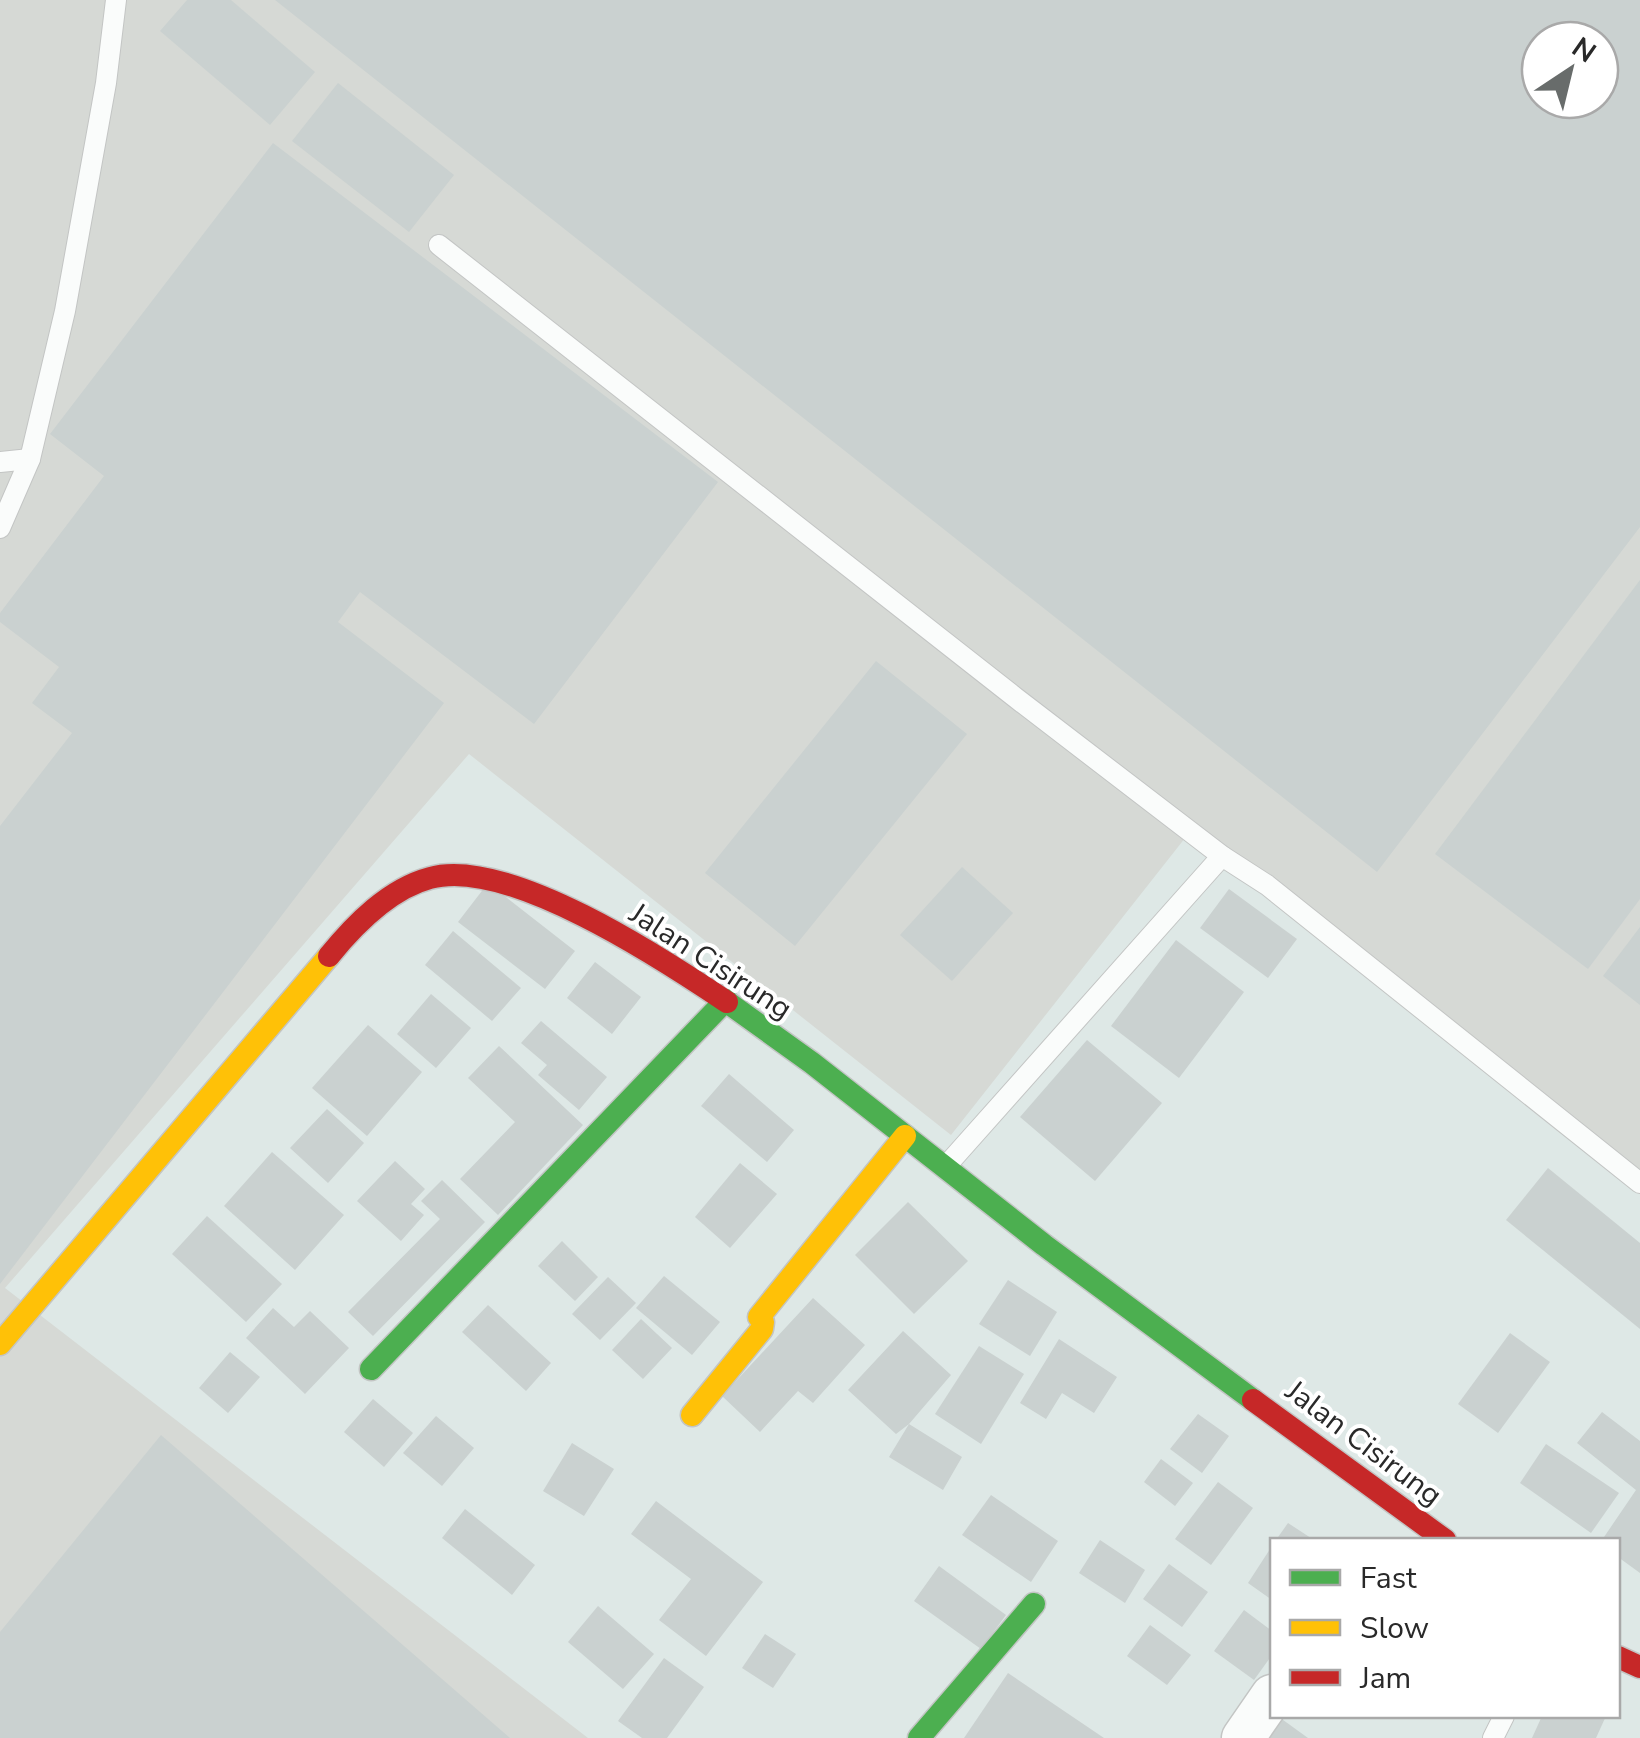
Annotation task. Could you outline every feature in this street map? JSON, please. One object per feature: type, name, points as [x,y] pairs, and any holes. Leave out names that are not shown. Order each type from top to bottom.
[{"type":"main road","name":"Jalan Cisirung","points":[[0,1344],[347,934],[384,900],[413,882],[465,874],[510,884],[605,927],[726,1000],[946,1166],[1394,1526],[1438,1538]]},
{"type":"main road","points":[[370,1369],[726,1000]]},
{"type":"main road","points":[[692,1415],[762,1329],[759,1317],[905,1136]]},
{"type":"main road","points":[[919,1738],[1034,1604]]},
{"type":"street","points":[[1243,1738],[1270,1699]]},
{"type":"lane","points":[[0,528],[30,458],[65,311],[106,83],[116,0]]},
{"type":"lane","points":[[439,245],[1222,856],[1266,884],[1640,1183]]},
{"type":"lane","points":[[0,462],[30,458]]},
{"type":"lane","points":[[946,1166],[1222,856]]},
{"type":"shaded area","points":[[0,0],[1640,0],[1640,1187],[1189,833],[951,1135],[469,754],[5,1288],[588,1738],[0,1738]]},
{"type":"building","points":[[187,0],[231,0],[315,72],[270,125],[160,31]]},
{"type":"building","points":[[275,0],[1640,0],[1640,527],[1377,872]]},
{"type":"building","points":[[338,83],[454,175],[409,232],[292,141]]},
{"type":"building","points":[[273,143],[718,482],[534,724],[360,592],[338,622],[444,703],[0,1284],[0,826],[72,733],[32,703],[59,667],[0,622],[0,613],[104,476],[50,434]]},
{"type":"building","points":[[1640,580],[1640,899],[1588,969],[1435,854]]},
{"type":"building","points":[[876,661],[967,734],[795,946],[705,873]]},
{"type":"building","points":[[962,867],[1013,913],[952,981],[900,935]]},
{"type":"building","points":[[488,883],[575,951],[545,989],[458,922]]},
{"type":"building","points":[[1229,889],[1297,939],[1268,978],[1200,928]]},
{"type":"building","points":[[1640,927],[1640,1005],[1603,976]]},
{"type":"building","points":[[453,931],[521,988],[492,1021],[425,965]]},
{"type":"building","points":[[1176,940],[1244,992],[1179,1078],[1111,1026]]},
{"type":"building","points":[[595,962],[641,997],[612,1034],[567,998]]},
{"type":"building","points":[[431,994],[471,1028],[436,1068],[397,1034]]},
{"type":"building","points":[[541,1021],[607,1077],[579,1110],[538,1075],[547,1065],[521,1043]]},
{"type":"building","points":[[368,1025],[422,1072],[367,1136],[312,1088]]},
{"type":"building","points":[[1087,1040],[1162,1103],[1095,1181],[1020,1117]]},
{"type":"building","points":[[499,1046],[583,1125],[498,1215],[460,1179],[515,1122],[468,1078]]},
{"type":"building","points":[[729,1074],[794,1130],[767,1162],[701,1106]]},
{"type":"building","points":[[327,1109],[364,1143],[328,1183],[290,1148]]},
{"type":"building","points":[[272,1152],[344,1215],[295,1270],[224,1206]]},
{"type":"building","points":[[395,1161],[425,1189],[411,1204],[424,1215],[401,1241],[357,1201]]},
{"type":"building","points":[[740,1163],[777,1194],[730,1248],[695,1217]]},
{"type":"building","points":[[1548,1168],[1640,1243],[1640,1329],[1506,1220]]},
{"type":"building","points":[[442,1180],[485,1222],[373,1336],[348,1312],[440,1219],[421,1201]]},
{"type":"building","points":[[908,1202],[968,1261],[914,1314],[855,1255]]},
{"type":"building","points":[[207,1216],[282,1284],[246,1322],[172,1254]]},
{"type":"building","points":[[562,1241],[598,1277],[575,1301],[538,1266]]},
{"type":"building","points":[[664,1276],[720,1322],[692,1355],[636,1308]]},
{"type":"building","points":[[608,1277],[636,1303],[600,1340],[572,1314]]},
{"type":"building","points":[[1008,1280],[1057,1312],[1030,1356],[979,1324]]},
{"type":"building","points":[[813,1298],[865,1345],[813,1403],[798,1391],[760,1432],[722,1396]]},
{"type":"building","points":[[488,1305],[551,1363],[526,1391],[462,1332]]},
{"type":"building","points":[[273,1308],[294,1327],[310,1311],[349,1348],[305,1394],[246,1338]]},
{"type":"building","points":[[641,1319],[672,1348],[643,1379],[612,1350]]},
{"type":"building","points":[[903,1331],[951,1375],[896,1434],[848,1390]]},
{"type":"building","points":[[1510,1333],[1550,1362],[1498,1433],[1458,1404]]},
{"type":"building","points":[[1059,1339],[1117,1377],[1094,1413],[1062,1393],[1046,1419],[1020,1403]]},
{"type":"building","points":[[979,1346],[1024,1374],[981,1444],[935,1414]]},
{"type":"building","points":[[230,1352],[260,1377],[228,1413],[199,1388]]},
{"type":"building","points":[[373,1399],[413,1433],[384,1467],[344,1432]]},
{"type":"building","points":[[1602,1412],[1640,1441],[1640,1573],[1620,1558],[1620,1538],[1603,1538],[1636,1490],[1577,1443]]},
{"type":"building","points":[[1198,1414],[1229,1436],[1202,1473],[1170,1449]]},
{"type":"building","points":[[436,1416],[474,1448],[442,1486],[403,1453]]},
{"type":"building","points":[[909,1424],[962,1457],[943,1490],[889,1457]]},
{"type":"building","points":[[161,1435],[510,1738],[0,1738],[0,1632]]},
{"type":"building","points":[[572,1443],[614,1469],[584,1516],[543,1491]]},
{"type":"building","points":[[1546,1444],[1619,1493],[1591,1533],[1520,1483]]},
{"type":"building","points":[[1161,1459],[1193,1483],[1175,1506],[1144,1482]]},
{"type":"building","points":[[1218,1482],[1253,1508],[1211,1565],[1175,1539]]},
{"type":"building","points":[[991,1495],[1058,1541],[1031,1582],[962,1535]]},
{"type":"building","points":[[656,1501],[763,1582],[706,1656],[659,1620],[691,1579],[631,1534]]},
{"type":"building","points":[[465,1509],[535,1565],[512,1595],[442,1538]]},
{"type":"building","points":[[1288,1523],[1311,1538],[1277,1538]]},
{"type":"building","points":[[1100,1540],[1145,1570],[1125,1603],[1079,1573]]},
{"type":"building","points":[[1270,1549],[1270,1599],[1248,1583]]},
{"type":"building","points":[[1169,1564],[1208,1592],[1182,1627],[1143,1599]]},
{"type":"building","points":[[939,1566],[1006,1615],[981,1649],[914,1601]]},
{"type":"building","points":[[598,1606],[654,1654],[623,1689],[568,1642]]},
{"type":"building","points":[[1244,1610],[1270,1630],[1270,1658],[1254,1680],[1214,1651]]},
{"type":"building","points":[[1150,1625],[1191,1655],[1167,1685],[1127,1656]]},
{"type":"building","points":[[765,1634],[796,1654],[773,1688],[742,1668]]},
{"type":"building","points":[[664,1658],[704,1687],[667,1738],[642,1738],[618,1721]]},
{"type":"building","points":[[1008,1673],[1104,1738],[964,1738]]},
{"type":"building","points":[[1280,1718],[1308,1738],[1264,1738]]},
{"type":"building","points":[[1541,1718],[1605,1718],[1596,1738],[1532,1738]]},
{"type":"traffic: fast","points":[[371,1369],[726,1000]]},
{"type":"traffic: fast","points":[[727,1002],[1253,1400]]},
{"type":"traffic: fast","points":[[919,1738],[1034,1604]]},
{"type":"traffic: slow","points":[[0,1344],[329,956]]},
{"type":"traffic: slow","points":[[692,1415],[762,1329],[759,1317],[905,1136]]},
{"type":"traffic: jam","points":[[329,956],[362,920],[401,890],[430,878],[462,875],[500,882],[583,916],[727,1002]]},
{"type":"traffic: jam","points":[[1253,1400],[1442,1538]]},
{"type":"traffic: jam","points":[[1620,1658],[1640,1667]]}]
